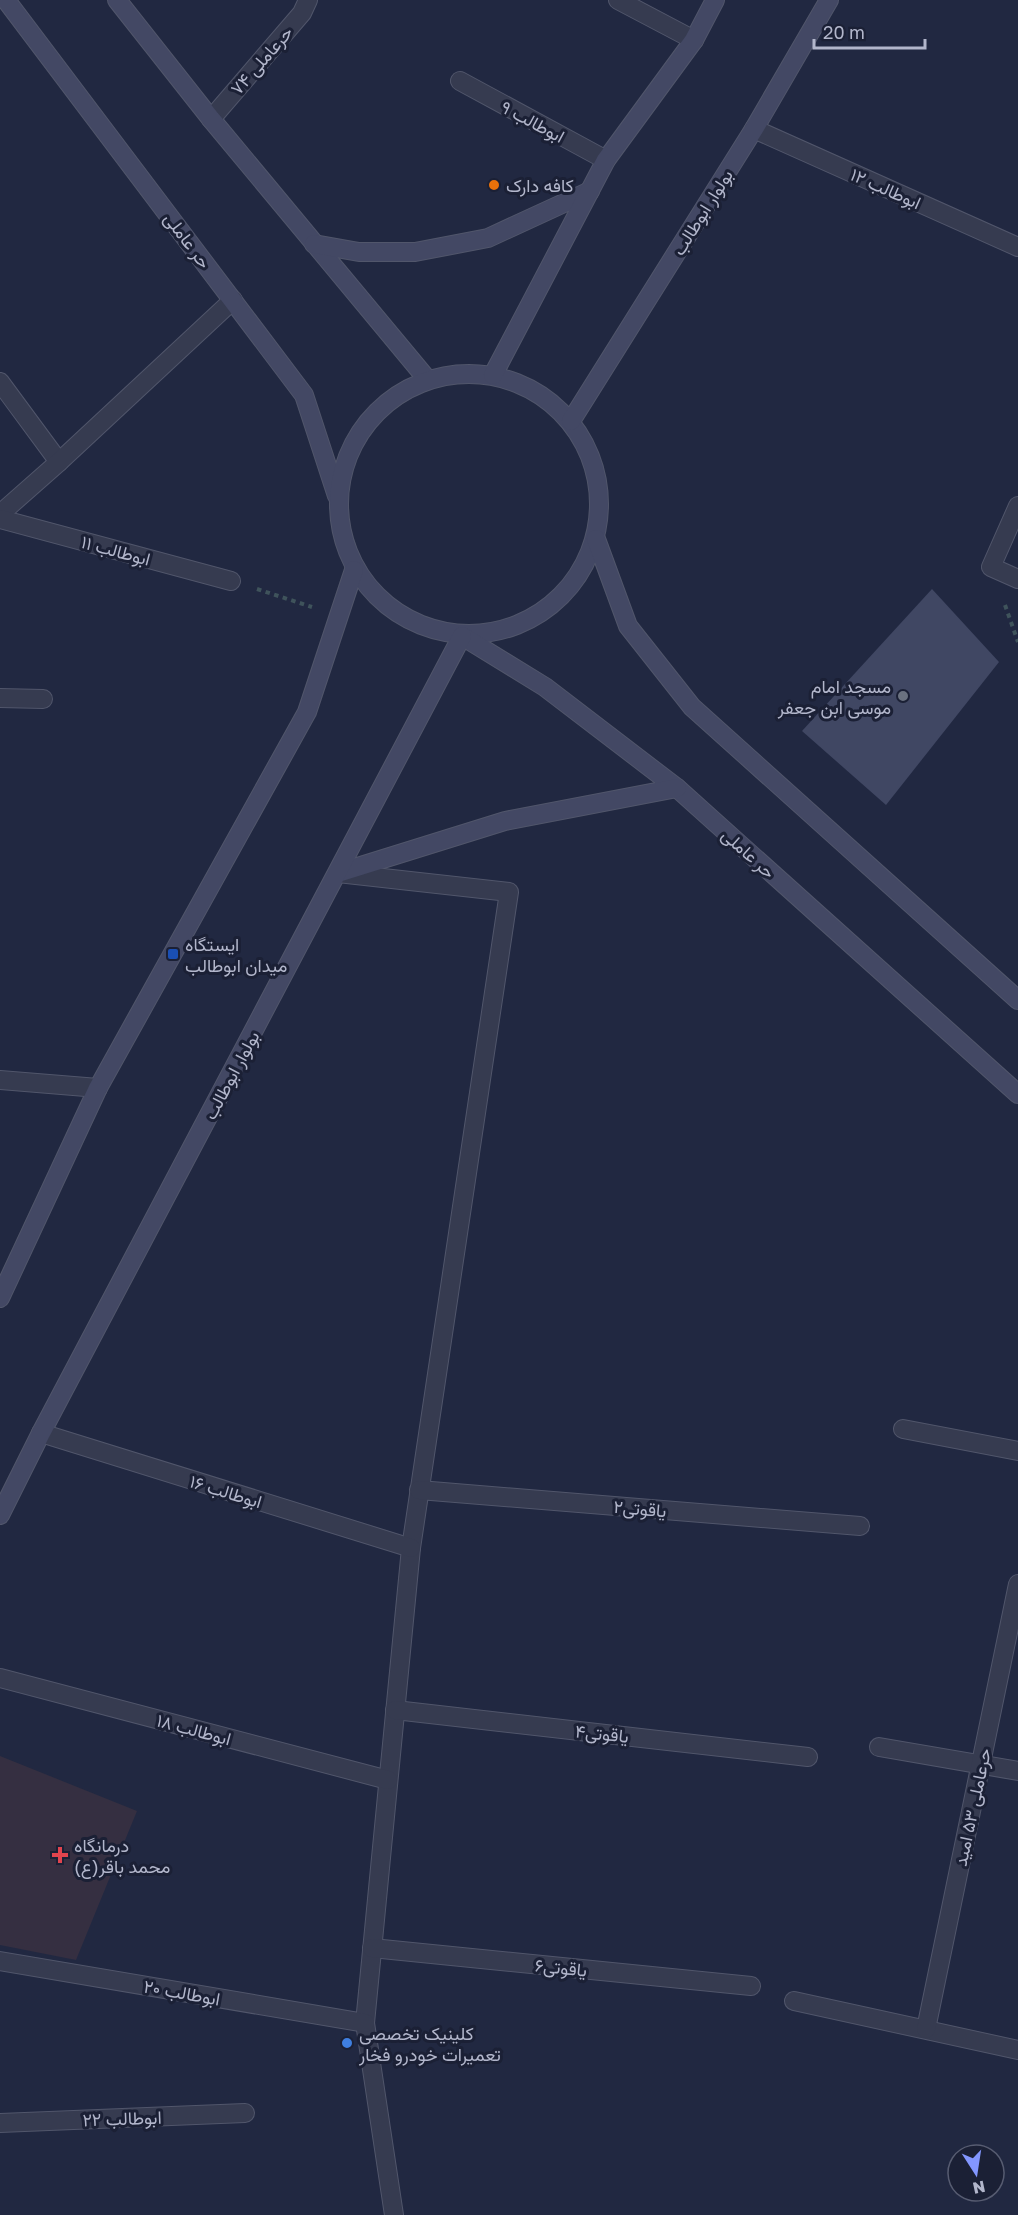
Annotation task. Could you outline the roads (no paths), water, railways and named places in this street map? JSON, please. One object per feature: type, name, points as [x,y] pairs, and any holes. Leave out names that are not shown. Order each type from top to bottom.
[{"type":"main road","name":"حر عاملی","points":[[6,0],[304,395],[337,497],[354,570]]},
{"type":"main road","points":[[117,0],[211,119],[427,379]]},
{"type":"main road","points":[[494,375],[606,160],[694,40],[715,0]]},
{"type":"main road","name":"بولوار ابوطالب","points":[[571,421],[754,129],[829,0]]},
{"type":"main road","points":[[314,244],[359,252],[426,250],[488,237],[590,191]]},
{"type":"main road","points":[[337,497],[350,447],[382,405],[427,379],[494,375],[537,391],[571,421],[592,457],[601,498],[596,539],[568,591],[520,626],[462,636],[419,627],[381,603],[354,570]]},
{"type":"main road","points":[[596,539],[628,626],[692,707],[1018,1000]]},
{"type":"main road","points":[[0,1298],[98,1088],[307,712],[354,570]]},
{"type":"main road","name":"حر عاملی","points":[[462,636],[545,687],[677,788],[1018,1094]]},
{"type":"main road","name":"بولوار ابوطالب","points":[[0,1515],[462,636]]},
{"type":"main road","points":[[338,873],[505,821],[677,788]]},
{"type":"street","name":"حرعاملی ۷۴","points":[[211,119],[302,13],[308,0]]},
{"type":"street","points":[[618,0],[694,40]]},
{"type":"street","name":"ابوطالب ۹","points":[[460,81],[606,160]]},
{"type":"street","name":"ابوطالب ۱۲","points":[[754,129],[1018,247]]},
{"type":"street","points":[[0,514],[233,300]]},
{"type":"street","points":[[0,382],[59,462]]},
{"type":"street","points":[[1018,506],[991,567],[1018,579]]},
{"type":"street","name":"ابوطالب ۱۱","points":[[0,519],[231,581]]},
{"type":"street","points":[[0,698],[43,699]]},
{"type":"street","points":[[338,873],[509,892],[411,1548],[365,2023],[394,2215]]},
{"type":"street","points":[[0,1080],[98,1088]]},
{"type":"street","points":[[903,1429],[1018,1451]]},
{"type":"street","name":"ابوطالب ۱۶","points":[[41,1434],[411,1548]]},
{"type":"street","name":"یاقوتی۲","points":[[419,1490],[860,1526]]},
{"type":"street","name":"حرعاملی ۵۳ امید","points":[[926,2030],[1018,1584]]},
{"type":"street","name":"ابوطالب ۱۸","points":[[0,1678],[388,1780]]},
{"type":"street","name":"یاقوتی۴","points":[[395,1710],[808,1757]]},
{"type":"street","points":[[879,1747],[1018,1771]]},
{"type":"street","name":"یاقوتی۶","points":[[372,1948],[750,1986]]},
{"type":"street","name":"ابوطالب ۲۰","points":[[0,1961],[365,2023]]},
{"type":"street","points":[[794,2001],[1018,2050]]},
{"type":"street","name":"ابوطالب ۲۲","points":[[0,2123],[244,2113]]},
{"type":"place","name":"کافه دارک","points":[[494,185]]},
{"type":"place","name":"مسجد امام موسی ابن جعفر","points":[[903,696]]},
{"type":"place","name":"ایستگاه میدان ابوطالب","points":[[173,954]]},
{"type":"place","name":"درمانگاه محمد باقر(ع)","points":[[60,1855]]},
{"type":"place","name":"کلینیک تخصصی تعمیرات خودرو فخار","points":[[347,2043]]}]
